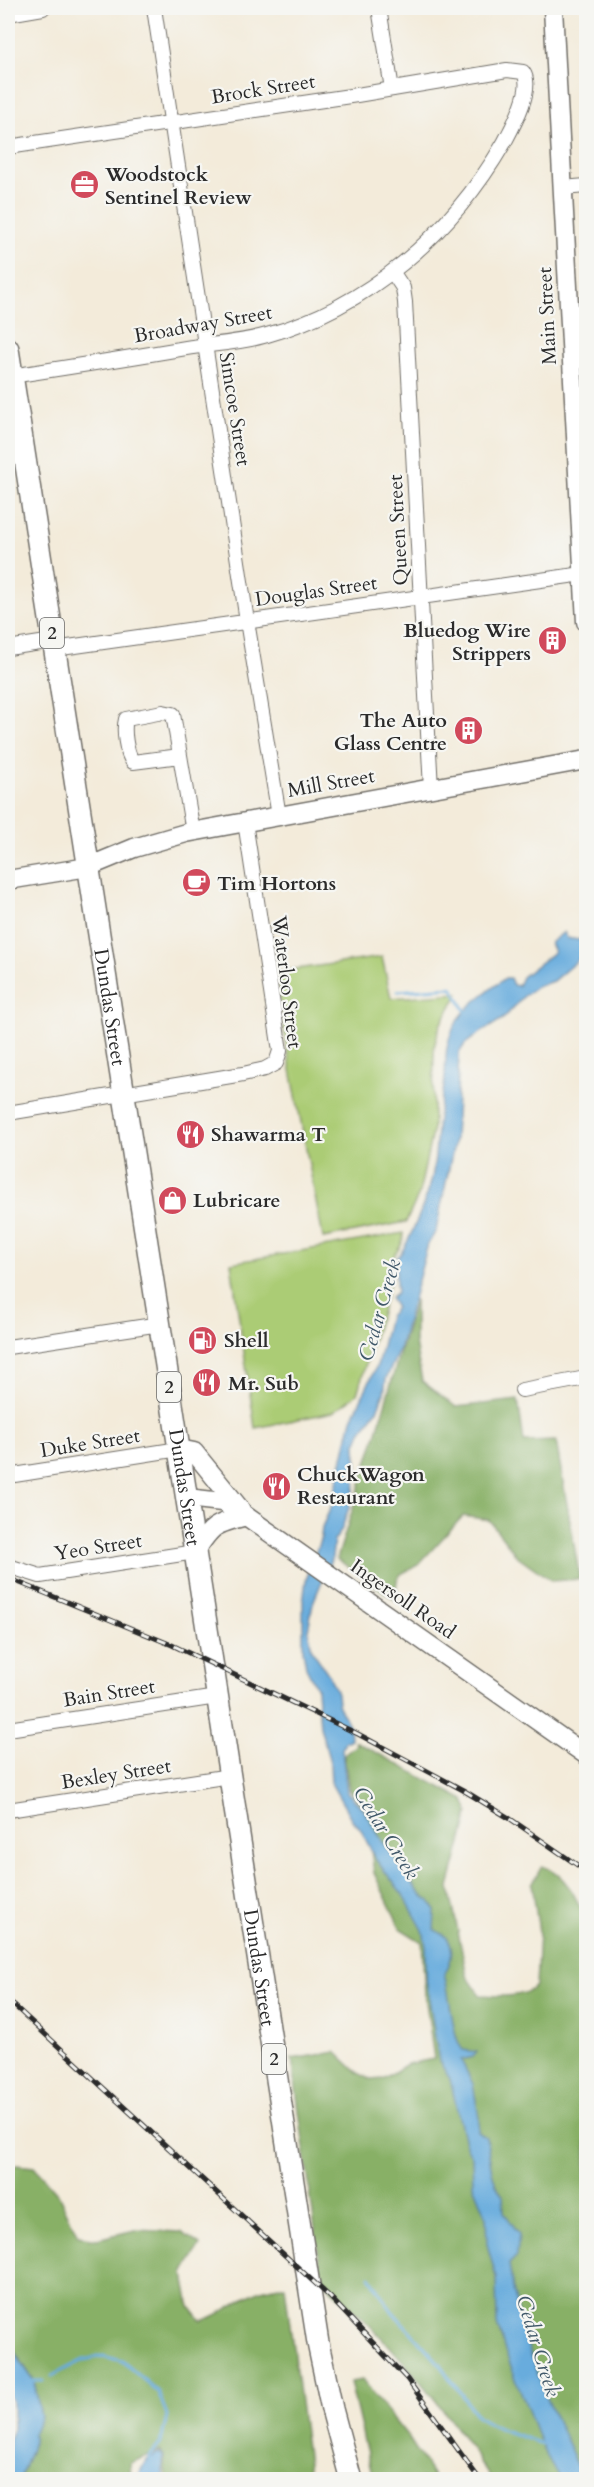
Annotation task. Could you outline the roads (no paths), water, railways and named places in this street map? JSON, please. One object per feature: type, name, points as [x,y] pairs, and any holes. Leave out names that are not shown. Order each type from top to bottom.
[{"type":"main road","name":"Main Street","points":[[554,8],[586,622]]},
{"type":"main road","name":"Dundas Street","points":[[8,350],[11,401],[54,645],[318,2343],[332,2409],[351,2480]]},
{"type":"main road","name":"Mill Street","points":[[8,880],[88,867],[138,846],[194,832],[586,760]]},
{"type":"main road","points":[[179,1449],[194,1452],[246,1516],[221,1522],[208,1531],[195,1552]]},
{"type":"main road","name":"Ingersoll Road","points":[[187,1498],[222,1502],[246,1516],[586,1755]]},
{"type":"street","points":[[8,14],[43,8]]},
{"type":"street","name":"Simcoe Street","points":[[154,8],[247,621],[279,816]]},
{"type":"street","points":[[379,8],[392,88]]},
{"type":"street","name":"Brock Street","points":[[8,147],[507,70],[523,72]]},
{"type":"street","name":"Broadway Street","points":[[11,376],[264,336],[326,312],[393,273],[446,223],[496,157],[525,98],[528,82],[523,72]]},
{"type":"street","points":[[563,188],[586,186]]},
{"type":"street","name":"Queen Street","points":[[393,273],[403,288],[405,302],[431,789]]},
{"type":"street","name":"Douglas Street","points":[[8,648],[54,645],[247,621],[583,574]]},
{"type":"street","points":[[180,756],[133,762],[129,756],[124,725],[126,719],[163,712],[171,713],[174,717],[194,832]]},
{"type":"street","name":"Waterloo Street","points":[[123,1094],[265,1069],[276,1063],[280,1056],[245,822]]},
{"type":"street","points":[[8,1113],[123,1094]]},
{"type":"street","points":[[8,1347],[160,1324]]},
{"type":"street","points":[[522,1390],[586,1378]]},
{"type":"street","name":"Duke Street","points":[[8,1476],[179,1449]]},
{"type":"street","name":"Yeo Street","points":[[8,1566],[40,1576],[195,1552]]},
{"type":"street","name":"Bain Street","points":[[8,1729],[217,1697]]},
{"type":"street","name":"Bexley Street","points":[[8,1810],[230,1776]]},
{"type":"water","name":"Cedar Creek","points":[[564,932],[567,938],[579,940],[586,935],[586,953],[553,981],[536,987],[524,996],[504,1018],[465,1044],[459,1053],[455,1139],[436,1231],[428,1244],[399,1350],[386,1379],[384,1393],[377,1410],[361,1432],[356,1444],[357,1471],[353,1496],[341,1531],[334,1541],[332,1557],[313,1603],[308,1630],[312,1650],[329,1675],[337,1693],[338,1704],[350,1727],[351,1739],[345,1742],[342,1749],[347,1792],[363,1809],[420,1894],[430,1901],[435,1910],[434,1930],[446,1937],[450,1943],[450,1961],[444,1974],[456,2036],[463,2050],[477,2052],[473,2057],[461,2060],[473,2084],[479,2117],[478,2132],[486,2137],[492,2172],[503,2196],[504,2212],[519,2234],[517,2256],[509,2264],[518,2312],[541,2383],[585,2479],[560,2479],[544,2451],[505,2351],[497,2324],[496,2277],[487,2244],[486,2217],[473,2185],[472,2157],[465,2143],[450,2079],[439,2061],[426,1979],[426,1947],[423,1930],[404,1896],[376,1860],[360,1828],[352,1820],[331,1783],[330,1762],[320,1727],[317,1689],[306,1667],[303,1650],[303,1602],[306,1580],[321,1537],[322,1527],[332,1505],[352,1419],[378,1363],[389,1316],[396,1308],[390,1298],[397,1292],[395,1260],[412,1232],[433,1173],[438,1114],[450,1037],[463,1013],[476,1000],[505,978],[510,978],[513,985],[518,986],[522,977],[554,952],[550,943]]},
{"type":"water","points":[[8,2342],[34,2381],[41,2417],[33,2434],[33,2442],[20,2479],[8,2479],[8,2441],[13,2429],[13,2404],[8,2394]]},
{"type":"water","points":[[159,2453],[163,2456],[163,2479],[138,2479],[145,2463],[150,2457]]},
{"type":"waterway","points":[[398,991],[452,987],[466,1012]]},
{"type":"waterway","points":[[370,2276],[392,2311],[438,2362],[477,2416],[500,2429],[542,2444]]},
{"type":"waterway","points":[[52,2376],[83,2360],[103,2356],[122,2361],[158,2392],[167,2415],[161,2443],[150,2456],[150,2460]]},
{"type":"waterway","points":[[32,2381],[43,2381]]},
{"type":"railway","points":[[8,1578],[172,1645],[358,1734],[463,1790],[509,1818],[586,1871]]},
{"type":"railway","points":[[8,2000],[330,2297],[407,2379],[480,2480]]},
{"type":"place","name":"Woodstock Sentinel Review","points":[[84,185]]},
{"type":"place","name":"Bluedog Wire Strippers","points":[[552,641]]},
{"type":"place","name":"The Auto Glass Centre","points":[[468,731]]},
{"type":"place","name":"Tim Hortons","points":[[196,883]]},
{"type":"place","name":"Shawarma T","points":[[190,1134]]},
{"type":"place","name":"Lubricare","points":[[172,1200]]},
{"type":"place","name":"Shell","points":[[203,1340]]},
{"type":"place","name":"Mr. Sub","points":[[207,1383]]},
{"type":"place","name":"ChuckWagon Restaurant","points":[[276,1486]]}]
